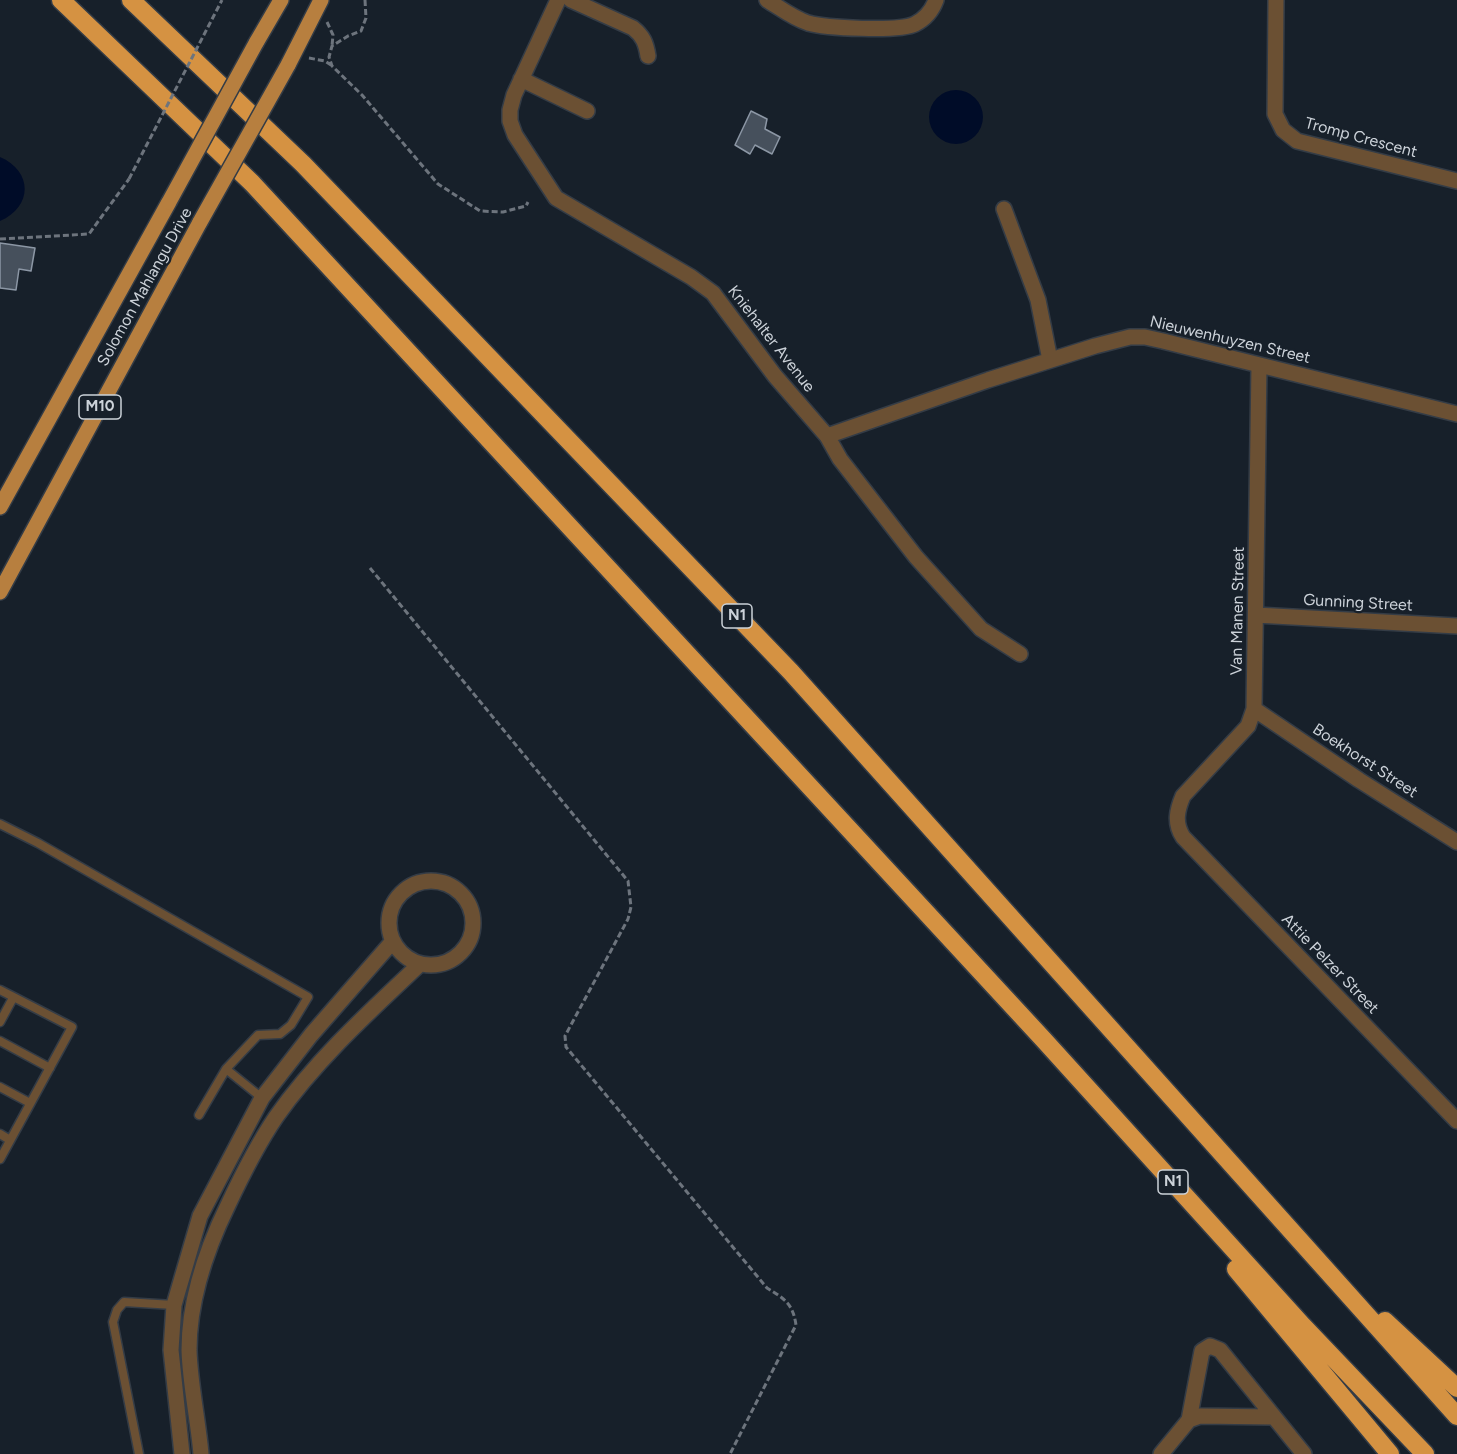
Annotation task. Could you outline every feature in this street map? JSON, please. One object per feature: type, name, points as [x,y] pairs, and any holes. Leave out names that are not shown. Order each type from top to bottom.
[{"type":"highway","name":"N1","points":[[61,0],[252,183],[1042,1039],[1303,1326],[1425,1454]]},
{"type":"highway","name":"N1","points":[[130,0],[303,164],[791,672],[1457,1416]]},
{"type":"highway","points":[[1042,1039],[1390,1454]]},
{"type":"highway","points":[[1314,1258],[1457,1388]]},
{"type":"main road","name":"Solomon Mahlangu Drive","points":[[0,507],[281,0]]},
{"type":"main road","name":"Solomon Mahlangu Drive","points":[[0,592],[321,0]]},
{"type":"street","name":"Kniehalter Avenue","points":[[558,0],[521,79],[510,110],[510,121],[524,150],[556,198],[691,277],[713,293],[775,376],[827,436],[840,459],[916,557],[981,628],[1020,654]]},
{"type":"street","points":[[571,0],[633,28],[642,35],[648,56]]},
{"type":"street","points":[[767,0],[795,18],[809,23],[830,27],[899,28],[913,25],[926,17],[936,0]]},
{"type":"street","name":"Tromp Crescent","points":[[1276,0],[1275,114],[1283,130],[1297,141],[1457,181]]},
{"type":"street","points":[[521,79],[587,111]]},
{"type":"street","points":[[1004,209],[1038,300],[1050,360]]},
{"type":"street","name":"Nieuwenhuyzen Street","points":[[827,436],[1050,360],[1113,340],[1130,337],[1145,337],[1457,414]]},
{"type":"street","name":"Van Manen Street","points":[[1178,830],[1177,820],[1183,796],[1248,726],[1254,709],[1259,365]]},
{"type":"street","name":"Gunning Street","points":[[1256,615],[1457,626]]},
{"type":"street","name":"Boekhorst Street","points":[[1254,709],[1359,780],[1457,842]]},
{"type":"street","name":"Attie Pelzer Street","points":[[1178,830],[1182,837],[1457,1120]]},
{"type":"street","points":[[437,881],[451,885],[463,894],[471,907],[474,921],[472,935],[466,948],[457,958],[444,964],[431,966],[409,960],[393,941],[390,929],[393,905],[409,887],[423,882],[437,881]]},
{"type":"street","points":[[182,1454],[171,1350],[174,1305],[200,1216],[262,1098],[311,1035],[393,941]]},
{"type":"street","points":[[201,1454],[189,1349],[200,1273],[220,1222],[246,1168],[276,1117],[312,1072],[354,1026],[420,964]]},
{"type":"street","points":[[1161,1454],[1189,1419],[1202,1351],[1210,1346],[1220,1350],[1304,1454]]},
{"type":"street","points":[[1189,1419],[1200,1416],[1272,1417]]},
{"type":"lane","points":[[0,824],[38,843],[308,997],[291,1025],[279,1034],[258,1035],[226,1069],[199,1115]]},
{"type":"lane","points":[[0,990],[72,1027],[0,1159]]},
{"type":"lane","points":[[0,1022],[13,998]]},
{"type":"lane","points":[[0,1041],[50,1068]]},
{"type":"lane","points":[[226,1069],[262,1098]]},
{"type":"lane","points":[[0,1087],[30,1103]]},
{"type":"lane","points":[[0,1134],[10,1140]]},
{"type":"lane","points":[[139,1454],[113,1322],[117,1310],[124,1302],[174,1305]]},
{"type":"path","points":[[0,239],[89,234],[129,179],[222,0]]},
{"type":"path","points":[[332,46],[361,31],[366,18],[365,0]]},
{"type":"path","points":[[326,17],[327,26],[333,35],[329,57],[332,66]]},
{"type":"path","points":[[291,59],[297,56],[325,62],[332,66],[362,95],[438,183],[480,211],[515,209],[526,206],[528,202]]},
{"type":"path","points":[[370,568],[628,881],[631,908],[628,919],[566,1036],[566,1047],[767,1288],[785,1299],[794,1313],[796,1326],[730,1454]]},
{"type":"water","points":[[956,90],[966,92],[975,98],[981,107],[983,117],[981,127],[975,136],[966,142],[956,144],[946,142],[937,136],[931,127],[929,117],[931,107],[937,98],[946,92]]},
{"type":"water","points":[[0,157],[19,171],[25,189],[19,207],[0,221]]},
{"type":"building","points":[[751,111],[767,119],[765,129],[780,137],[772,154],[755,145],[750,154],[735,145]]},
{"type":"building","points":[[0,243],[35,248],[31,271],[19,269],[16,290],[0,288]]}]
